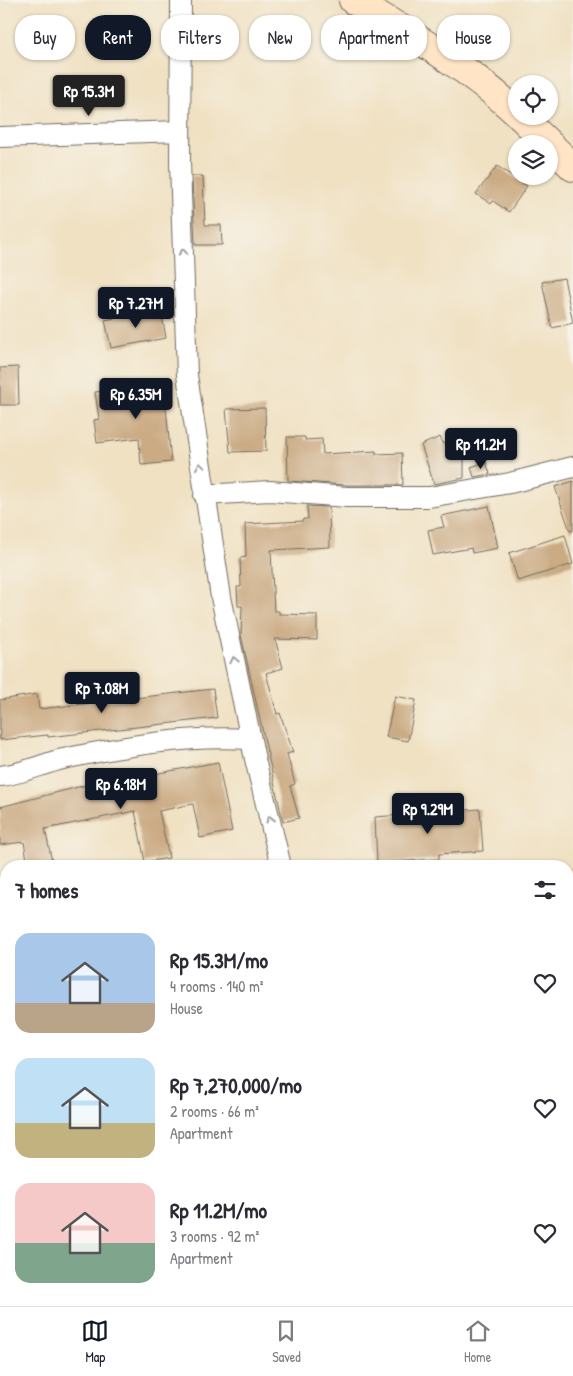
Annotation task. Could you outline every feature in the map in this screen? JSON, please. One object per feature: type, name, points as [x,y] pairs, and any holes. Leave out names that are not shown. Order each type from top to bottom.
[{"type":"main road","points":[[353,0],[423,41],[494,91],[508,104]]},
{"type":"main road","points":[[529,125],[573,167]]},
{"type":"street","points":[[181,0],[180,132],[187,375],[220,597],[250,740],[280,860]]},
{"type":"street","points":[[0,137],[180,132]]},
{"type":"street","points":[[204,495],[270,491],[348,497],[429,497],[510,483],[573,467]]},
{"type":"street","points":[[0,776],[103,751],[158,742],[217,737],[250,740]]},
{"type":"building","points":[[497,166],[508,173],[508,185],[527,186],[509,212],[493,201],[491,204],[476,194]]},
{"type":"building","points":[[192,176],[203,176],[205,225],[221,225],[222,245],[195,245]]},
{"type":"building","points":[[564,278],[573,323],[552,328],[542,282]]},
{"type":"building","points":[[161,309],[166,338],[111,348],[105,320]]},
{"type":"building","points":[[18,367],[19,405],[0,405],[0,368]]},
{"type":"building","points":[[164,384],[171,462],[141,465],[139,438],[97,443],[94,420],[99,419],[95,392]]},
{"type":"building","points":[[265,408],[266,451],[230,452],[226,409]]},
{"type":"building","points":[[287,437],[305,437],[305,440],[322,439],[323,454],[376,451],[376,454],[402,453],[403,485],[347,485],[288,481]]},
{"type":"building","points":[[440,437],[443,444],[464,443],[464,478],[434,484],[421,445]]},
{"type":"building","points":[[486,462],[490,474],[474,477],[471,467]]},
{"type":"building","points":[[573,481],[573,531],[570,531],[555,487]]},
{"type":"building","points":[[307,506],[329,507],[330,547],[271,550],[274,611],[279,611],[279,614],[317,615],[317,640],[275,639],[283,668],[266,673],[277,714],[280,713],[293,752],[287,754],[295,784],[290,786],[299,818],[283,822],[241,635],[242,606],[238,606],[237,587],[241,587],[240,558],[246,557],[245,524],[303,521],[303,519],[308,519]]},
{"type":"building","points":[[489,506],[498,548],[472,553],[471,548],[433,555],[428,530],[444,527],[441,516]]},
{"type":"building","points":[[565,535],[573,564],[518,581],[509,553]]},
{"type":"building","points":[[213,689],[217,718],[48,737],[48,735],[0,740],[0,700],[37,694],[39,709]]},
{"type":"building","points":[[395,696],[416,700],[408,741],[386,737]]},
{"type":"building","points":[[218,762],[232,831],[200,838],[193,804],[159,811],[169,858],[145,860],[135,811],[45,829],[52,860],[27,860],[24,842],[0,845],[0,807],[90,784],[90,786]]},
{"type":"building","points":[[480,809],[483,851],[439,854],[439,859],[377,860],[375,817]]}]
